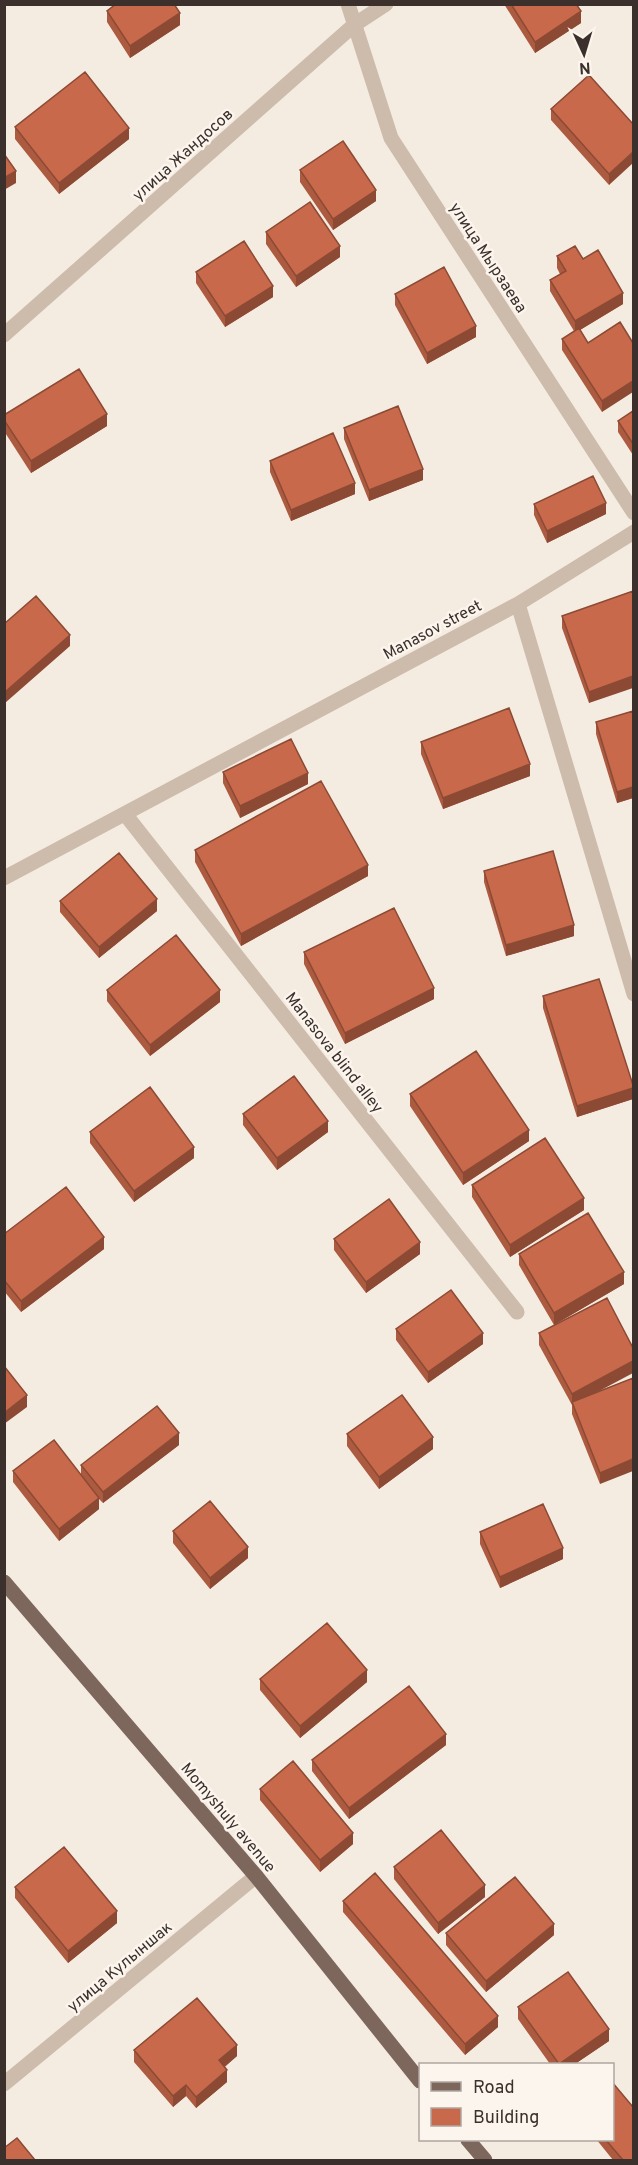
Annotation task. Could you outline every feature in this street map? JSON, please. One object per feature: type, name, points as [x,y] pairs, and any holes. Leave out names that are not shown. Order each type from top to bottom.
[{"type":"main road","name":"Momyshuly avenue","points":[[4,1582],[256,1876],[419,2080]]},
{"type":"main road","points":[[470,2141],[485,2160]]},
{"type":"street","name":"улица Мырзаева","points":[[348,4],[392,138],[633,513]]},
{"type":"street","name":"улица Жандосов","points":[[4,335],[354,25],[386,4]]},
{"type":"street","name":"Manasov street","points":[[4,878],[518,604],[633,532]]},
{"type":"street","points":[[518,604],[633,994]]},
{"type":"street","name":"Manasova blind alley","points":[[125,814],[517,1312]]},
{"type":"street","name":"улица Кулыншак","points":[[4,2084],[256,1876]]},
{"type":"building","points":[[116,4],[174,4],[180,13],[130,46],[107,11]]},
{"type":"building","points":[[511,4],[576,4],[581,11],[535,42]]},
{"type":"building","points":[[85,72],[129,128],[59,183],[15,127]]},
{"type":"building","points":[[589,75],[633,124],[633,152],[609,174],[551,109]]},
{"type":"building","points":[[343,141],[376,190],[333,219],[300,170]]},
{"type":"building","points":[[4,154],[16,171],[4,178]]},
{"type":"building","points":[[310,202],[340,246],[296,276],[266,232]]},
{"type":"building","points":[[244,241],[273,286],[225,316],[196,272]]},
{"type":"building","points":[[575,246],[583,259],[598,250],[623,293],[575,321],[550,280],[566,271],[557,256]]},
{"type":"building","points":[[444,267],[476,326],[427,353],[395,294]]},
{"type":"building","points":[[620,322],[633,343],[633,381],[602,401],[562,339],[579,328],[588,343]]},
{"type":"building","points":[[79,369],[107,414],[31,461],[4,420],[4,415]]},
{"type":"building","points":[[398,406],[423,469],[369,490],[344,428]]},
{"type":"building","points":[[633,411],[633,444],[618,421]]},
{"type":"building","points":[[333,433],[355,483],[291,510],[270,461]]},
{"type":"building","points":[[593,476],[606,503],[547,531],[534,504]]},
{"type":"building","points":[[633,591],[633,676],[589,692],[562,616]]},
{"type":"building","points":[[36,596],[70,635],[5,692],[4,624]]},
{"type":"building","points":[[509,708],[530,764],[443,798],[421,742]]},
{"type":"building","points":[[633,711],[633,787],[617,792],[596,722]]},
{"type":"building","points":[[291,739],[308,773],[240,806],[223,772]]},
{"type":"building","points":[[321,781],[368,865],[241,934],[195,850]]},
{"type":"building","points":[[553,851],[574,925],[506,945],[484,871]]},
{"type":"building","points":[[119,853],[157,899],[99,947],[60,901]]},
{"type":"building","points":[[394,908],[434,988],[345,1033],[304,952]]},
{"type":"building","points":[[176,935],[220,990],[150,1045],[107,990]]},
{"type":"building","points":[[599,979],[633,1088],[577,1106],[543,996]]},
{"type":"building","points":[[476,1051],[529,1130],[463,1173],[410,1094]]},
{"type":"building","points":[[294,1076],[328,1121],[277,1158],[243,1114]]},
{"type":"building","points":[[150,1087],[194,1147],[134,1191],[90,1132]]},
{"type":"building","points":[[545,1138],[584,1198],[510,1245],[472,1185]]},
{"type":"building","points":[[66,1187],[104,1237],[21,1301],[4,1280],[4,1234]]},
{"type":"building","points":[[389,1199],[420,1242],[366,1282],[334,1239]]},
{"type":"building","points":[[588,1213],[624,1272],[554,1313],[519,1254]]},
{"type":"building","points":[[451,1290],[483,1333],[428,1372],[396,1329]]},
{"type":"building","points":[[607,1298],[633,1348],[633,1361],[572,1394],[539,1333]]},
{"type":"building","points":[[4,1366],[27,1395],[4,1413]]},
{"type":"building","points":[[633,1378],[633,1459],[600,1473],[572,1402]]},
{"type":"building","points":[[402,1395],[433,1437],[379,1477],[347,1434]]},
{"type":"building","points":[[157,1406],[179,1433],[103,1492],[81,1465]]},
{"type":"building","points":[[54,1440],[99,1498],[59,1529],[13,1471]]},
{"type":"building","points":[[210,1501],[248,1547],[210,1578],[173,1531]]},
{"type":"building","points":[[543,1504],[563,1548],[500,1577],[480,1532]]},
{"type":"building","points":[[327,1623],[367,1670],[300,1726],[260,1679]]},
{"type":"building","points":[[409,1686],[446,1734],[349,1808],[312,1760]]},
{"type":"building","points":[[293,1761],[353,1833],[320,1860],[260,1789]]},
{"type":"building","points":[[441,1830],[485,1885],[438,1923],[394,1867]]},
{"type":"building","points":[[64,1847],[117,1911],[68,1951],[15,1887]]},
{"type":"building","points":[[375,1873],[498,2016],[465,2044],[343,1901]]},
{"type":"building","points":[[515,1877],[554,1924],[486,1981],[446,1933]]},
{"type":"building","points":[[568,1972],[609,2029],[558,2063],[518,2007]]},
{"type":"building","points":[[197,1998],[237,2045],[219,2060],[227,2070],[196,2097],[186,2085],[173,2096],[134,2050]]},
{"type":"building","points":[[614,2084],[633,2107],[633,2160],[623,2160],[607,2141],[614,2141]]},
{"type":"building","points":[[17,2138],[35,2160],[4,2160],[4,2148]]}]
